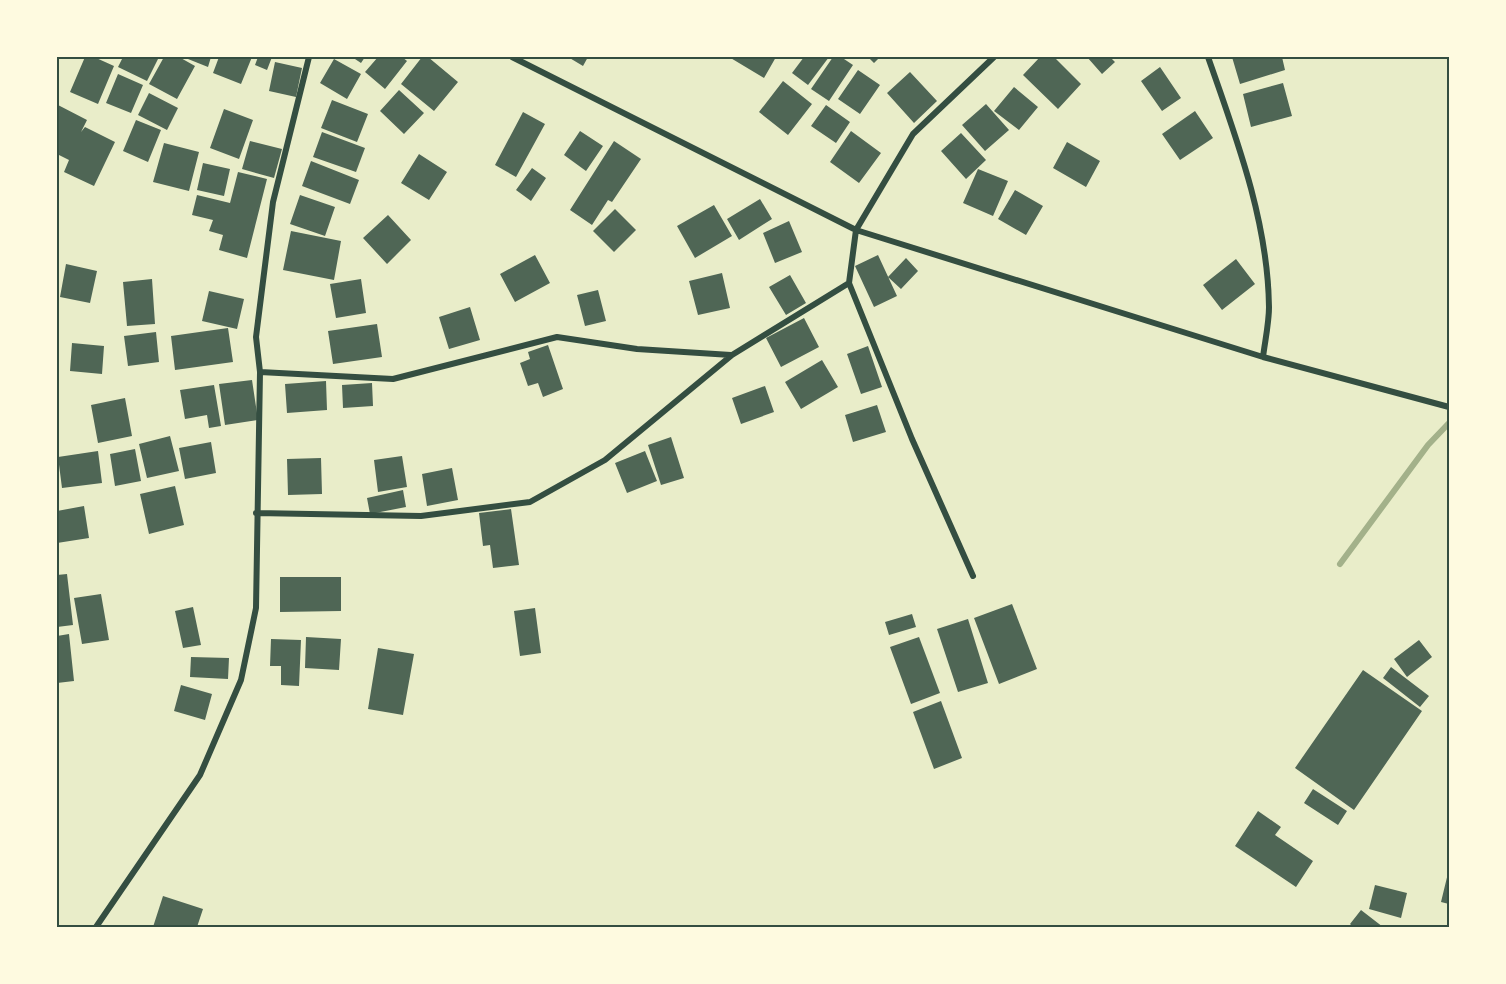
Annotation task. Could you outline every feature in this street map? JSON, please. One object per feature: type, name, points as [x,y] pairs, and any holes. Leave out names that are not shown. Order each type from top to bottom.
[{"type":"street","points":[[96,927],[200,775],[241,680],[256,608],[260,372],[256,337],[273,202],[309,57]]},
{"type":"street","points":[[512,57],[856,230],[1263,357],[1449,407]]},
{"type":"street","points":[[973,576],[912,440],[849,283],[856,230],[913,134],[994,57]]},
{"type":"street","points":[[1208,57],[1238,142],[1260,225],[1269,307],[1263,357]]},
{"type":"street","points":[[256,513],[421,516],[530,502],[605,460],[732,356],[849,283]]},
{"type":"street","points":[[260,372],[393,379],[557,337],[637,349],[732,356]]},
{"type":"building","points":[[85,57],[94,57],[114,66],[98,104],[70,92]]},
{"type":"building","points":[[123,57],[159,57],[147,81],[118,67]]},
{"type":"building","points":[[164,57],[179,57],[195,66],[177,99],[149,84]]},
{"type":"building","points":[[183,57],[211,57],[208,67]]},
{"type":"building","points":[[219,57],[252,57],[241,84],[213,73]]},
{"type":"building","points":[[258,57],[272,57],[267,70],[255,65]]},
{"type":"building","points":[[352,57],[365,57],[361,63]]},
{"type":"building","points":[[378,57],[402,57],[407,61],[385,89],[365,72]]},
{"type":"building","points":[[422,57],[428,57],[458,82],[434,111],[401,84]]},
{"type":"building","points":[[568,57],[588,57],[583,66]]},
{"type":"building","points":[[729,57],[776,57],[764,78]]},
{"type":"building","points":[[804,57],[829,57],[808,85],[792,73]]},
{"type":"building","points":[[833,57],[841,57],[853,65],[829,101],[811,89]]},
{"type":"building","points":[[868,57],[880,57],[874,63]]},
{"type":"building","points":[[1040,57],[1054,57],[1081,84],[1058,109],[1023,75]]},
{"type":"building","points":[[1087,57],[1110,57],[1115,62],[1102,74]]},
{"type":"building","points":[[1232,57],[1282,57],[1285,70],[1240,84]]},
{"type":"building","points":[[334,59],[361,74],[347,99],[320,83]]},
{"type":"building","points":[[275,62],[302,68],[296,97],[269,91]]},
{"type":"building","points":[[1160,67],[1181,98],[1162,111],[1141,81]]},
{"type":"building","points":[[858,70],[880,85],[860,114],[838,99]]},
{"type":"building","points":[[910,72],[937,101],[914,123],[887,93]]},
{"type":"building","points":[[118,74],[143,85],[131,113],[106,103]]},
{"type":"building","points":[[783,81],[812,104],[788,135],[759,112]]},
{"type":"building","points":[[1283,83],[1292,116],[1251,127],[1243,94]]},
{"type":"building","points":[[1014,87],[1038,107],[1019,130],[994,111]]},
{"type":"building","points":[[399,90],[424,113],[404,134],[380,111]]},
{"type":"building","points":[[149,93],[178,108],[167,130],[138,115]]},
{"type":"building","points":[[332,100],[368,114],[357,142],[321,128]]},
{"type":"building","points":[[986,104],[1009,130],[985,151],[962,125]]},
{"type":"building","points":[[58,105],[87,120],[81,132],[85,127],[115,142],[94,186],[64,172],[69,160],[57,154]]},
{"type":"building","points":[[826,105],[850,122],[836,143],[811,126]]},
{"type":"building","points":[[224,109],[253,120],[239,159],[210,148]]},
{"type":"building","points":[[1195,111],[1213,138],[1180,160],[1162,134]]},
{"type":"building","points":[[523,112],[545,124],[516,177],[495,165]]},
{"type":"building","points":[[136,120],[161,130],[148,162],[123,151]]},
{"type":"building","points":[[580,131],[603,146],[586,171],[564,155]]},
{"type":"building","points":[[851,131],[881,153],[859,183],[830,162]]},
{"type":"building","points":[[322,132],[365,148],[356,172],[313,157]]},
{"type":"building","points":[[961,133],[986,160],[966,179],[941,151]]},
{"type":"building","points":[[250,141],[282,149],[274,178],[242,169]]},
{"type":"building","points":[[614,141],[641,159],[612,202],[608,200],[592,225],[570,210]]},
{"type":"building","points":[[1067,142],[1100,161],[1086,187],[1053,168]]},
{"type":"building","points":[[164,143],[199,152],[189,191],[153,182]]},
{"type":"building","points":[[419,154],[447,172],[429,200],[401,183]]},
{"type":"building","points":[[311,161],[359,180],[350,204],[302,186]]},
{"type":"building","points":[[203,163],[230,169],[224,196],[197,190]]},
{"type":"building","points":[[532,168],[546,178],[531,201],[516,190]]},
{"type":"building","points":[[978,169],[1008,181],[993,216],[963,203]]},
{"type":"building","points":[[238,172],[267,179],[247,258],[219,250],[223,235],[209,231],[213,220],[192,215],[197,195],[230,203]]},
{"type":"building","points":[[1015,190],[1043,206],[1026,235],[998,219]]},
{"type":"building","points":[[300,195],[335,207],[325,236],[290,224]]},
{"type":"building","points":[[760,199],[772,219],[739,240],[727,219]]},
{"type":"building","points":[[714,205],[732,236],[695,258],[677,226]]},
{"type":"building","points":[[615,209],[636,230],[614,252],[593,231]]},
{"type":"building","points":[[388,215],[411,240],[387,264],[363,238]]},
{"type":"building","points":[[789,221],[802,252],[775,263],[763,233]]},
{"type":"building","points":[[291,231],[341,241],[334,280],[283,270]]},
{"type":"building","points":[[535,255],[550,283],[515,302],[500,274]]},
{"type":"building","points":[[878,255],[897,296],[874,307],[855,266]]},
{"type":"building","points":[[906,258],[918,271],[901,289],[888,277]]},
{"type":"building","points":[[1236,259],[1255,284],[1222,310],[1203,285]]},
{"type":"building","points":[[66,264],[97,271],[90,303],[60,297]]},
{"type":"building","points":[[722,273],[730,308],[698,315],[689,281]]},
{"type":"building","points":[[790,275],[806,303],[786,315],[769,287]]},
{"type":"building","points":[[152,279],[155,324],[127,326],[123,282]]},
{"type":"building","points":[[361,279],[366,313],[336,318],[330,284]]},
{"type":"building","points":[[598,290],[606,321],[585,326],[577,295]]},
{"type":"building","points":[[209,291],[244,299],[237,329],[202,321]]},
{"type":"building","points":[[470,307],[480,340],[449,349],[439,317]]},
{"type":"building","points":[[804,318],[819,347],[781,367],[766,338]]},
{"type":"building","points":[[377,324],[382,357],[333,364],[328,331]]},
{"type":"building","points":[[228,328],[233,362],[175,370],[171,336]]},
{"type":"building","points":[[156,332],[159,362],[128,366],[124,336]]},
{"type":"building","points":[[72,343],[104,346],[102,374],[70,371]]},
{"type":"building","points":[[548,345],[563,389],[543,397],[538,383],[528,386],[520,363],[530,359],[528,352]]},
{"type":"building","points":[[868,346],[882,387],[861,394],[847,354]]},
{"type":"building","points":[[822,360],[838,387],[801,409],[785,382]]},
{"type":"building","points":[[252,380],[258,420],[225,425],[219,384]]},
{"type":"building","points":[[326,381],[327,410],[287,413],[285,384]]},
{"type":"building","points":[[372,383],[373,406],[343,408],[342,385]]},
{"type":"building","points":[[214,385],[221,426],[209,428],[207,415],[185,419],[180,390]]},
{"type":"building","points":[[765,386],[774,412],[741,424],[732,398]]},
{"type":"building","points":[[125,398],[132,436],[98,443],[91,405]]},
{"type":"building","points":[[877,405],[886,432],[853,442],[845,415]]},
{"type":"building","points":[[170,436],[179,471],[147,478],[139,444]]},
{"type":"building","points":[[671,437],[684,478],[661,485],[648,445]]},
{"type":"building","points":[[211,442],[216,473],[185,479],[179,448]]},
{"type":"building","points":[[135,449],[141,481],[115,486],[110,454]]},
{"type":"building","points":[[98,451],[102,483],[62,488],[58,457]]},
{"type":"building","points":[[645,451],[657,481],[627,493],[615,463]]},
{"type":"building","points":[[402,456],[407,487],[378,492],[374,460]]},
{"type":"building","points":[[321,458],[322,494],[288,495],[287,459]]},
{"type":"building","points":[[452,468],[458,500],[427,506],[422,474]]},
{"type":"building","points":[[175,486],[184,525],[149,534],[140,494]]},
{"type":"building","points":[[403,490],[406,507],[370,514],[367,498]]},
{"type":"building","points":[[84,506],[89,538],[57,543],[57,511]]},
{"type":"building","points":[[511,509],[519,565],[493,568],[490,545],[483,546],[479,513]]},
{"type":"building","points":[[67,574],[73,625],[57,627],[57,575]]},
{"type":"building","points":[[280,577],[341,577],[341,611],[280,612]]},
{"type":"building","points":[[101,594],[109,640],[82,644],[74,598]]},
{"type":"building","points":[[1012,604],[1037,669],[999,684],[974,618]]},
{"type":"building","points":[[193,607],[201,645],[183,648],[175,611]]},
{"type":"building","points":[[535,608],[541,653],[520,656],[514,611]]},
{"type":"building","points":[[912,614],[916,627],[889,635],[885,622]]},
{"type":"building","points":[[968,619],[988,683],[958,692],[937,629]]},
{"type":"building","points":[[69,634],[74,681],[57,683],[57,636]]},
{"type":"building","points":[[306,637],[341,639],[339,670],[305,668]]},
{"type":"building","points":[[919,637],[940,693],[911,704],[890,647]]},
{"type":"building","points":[[271,639],[301,640],[299,686],[281,685],[281,666],[270,666]]},
{"type":"building","points":[[1419,640],[1432,657],[1407,677],[1394,659]]},
{"type":"building","points":[[378,648],[414,654],[403,715],[368,709]]},
{"type":"building","points":[[191,657],[229,658],[228,679],[190,677]]},
{"type":"building","points":[[1391,667],[1429,696],[1420,707],[1383,678]]},
{"type":"building","points":[[1363,670],[1422,711],[1354,810],[1295,768]]},
{"type":"building","points":[[181,685],[212,694],[205,720],[174,711]]},
{"type":"building","points":[[941,701],[962,758],[934,769],[913,712]]},
{"type":"building","points":[[1313,789],[1347,811],[1338,825],[1304,803]]},
{"type":"building","points":[[1258,811],[1281,827],[1275,835],[1313,861],[1296,887],[1235,846]]},
{"type":"building","points":[[1449,869],[1449,904],[1441,902]]},
{"type":"building","points":[[1375,885],[1407,893],[1401,918],[1369,909]]},
{"type":"building","points":[[163,896],[203,909],[197,927],[153,927]]},
{"type":"building","points":[[1361,910],[1383,927],[1353,927],[1350,924]]},
{"type":"waterway","points":[[1340,564],[1428,445],[1449,423]]}]
